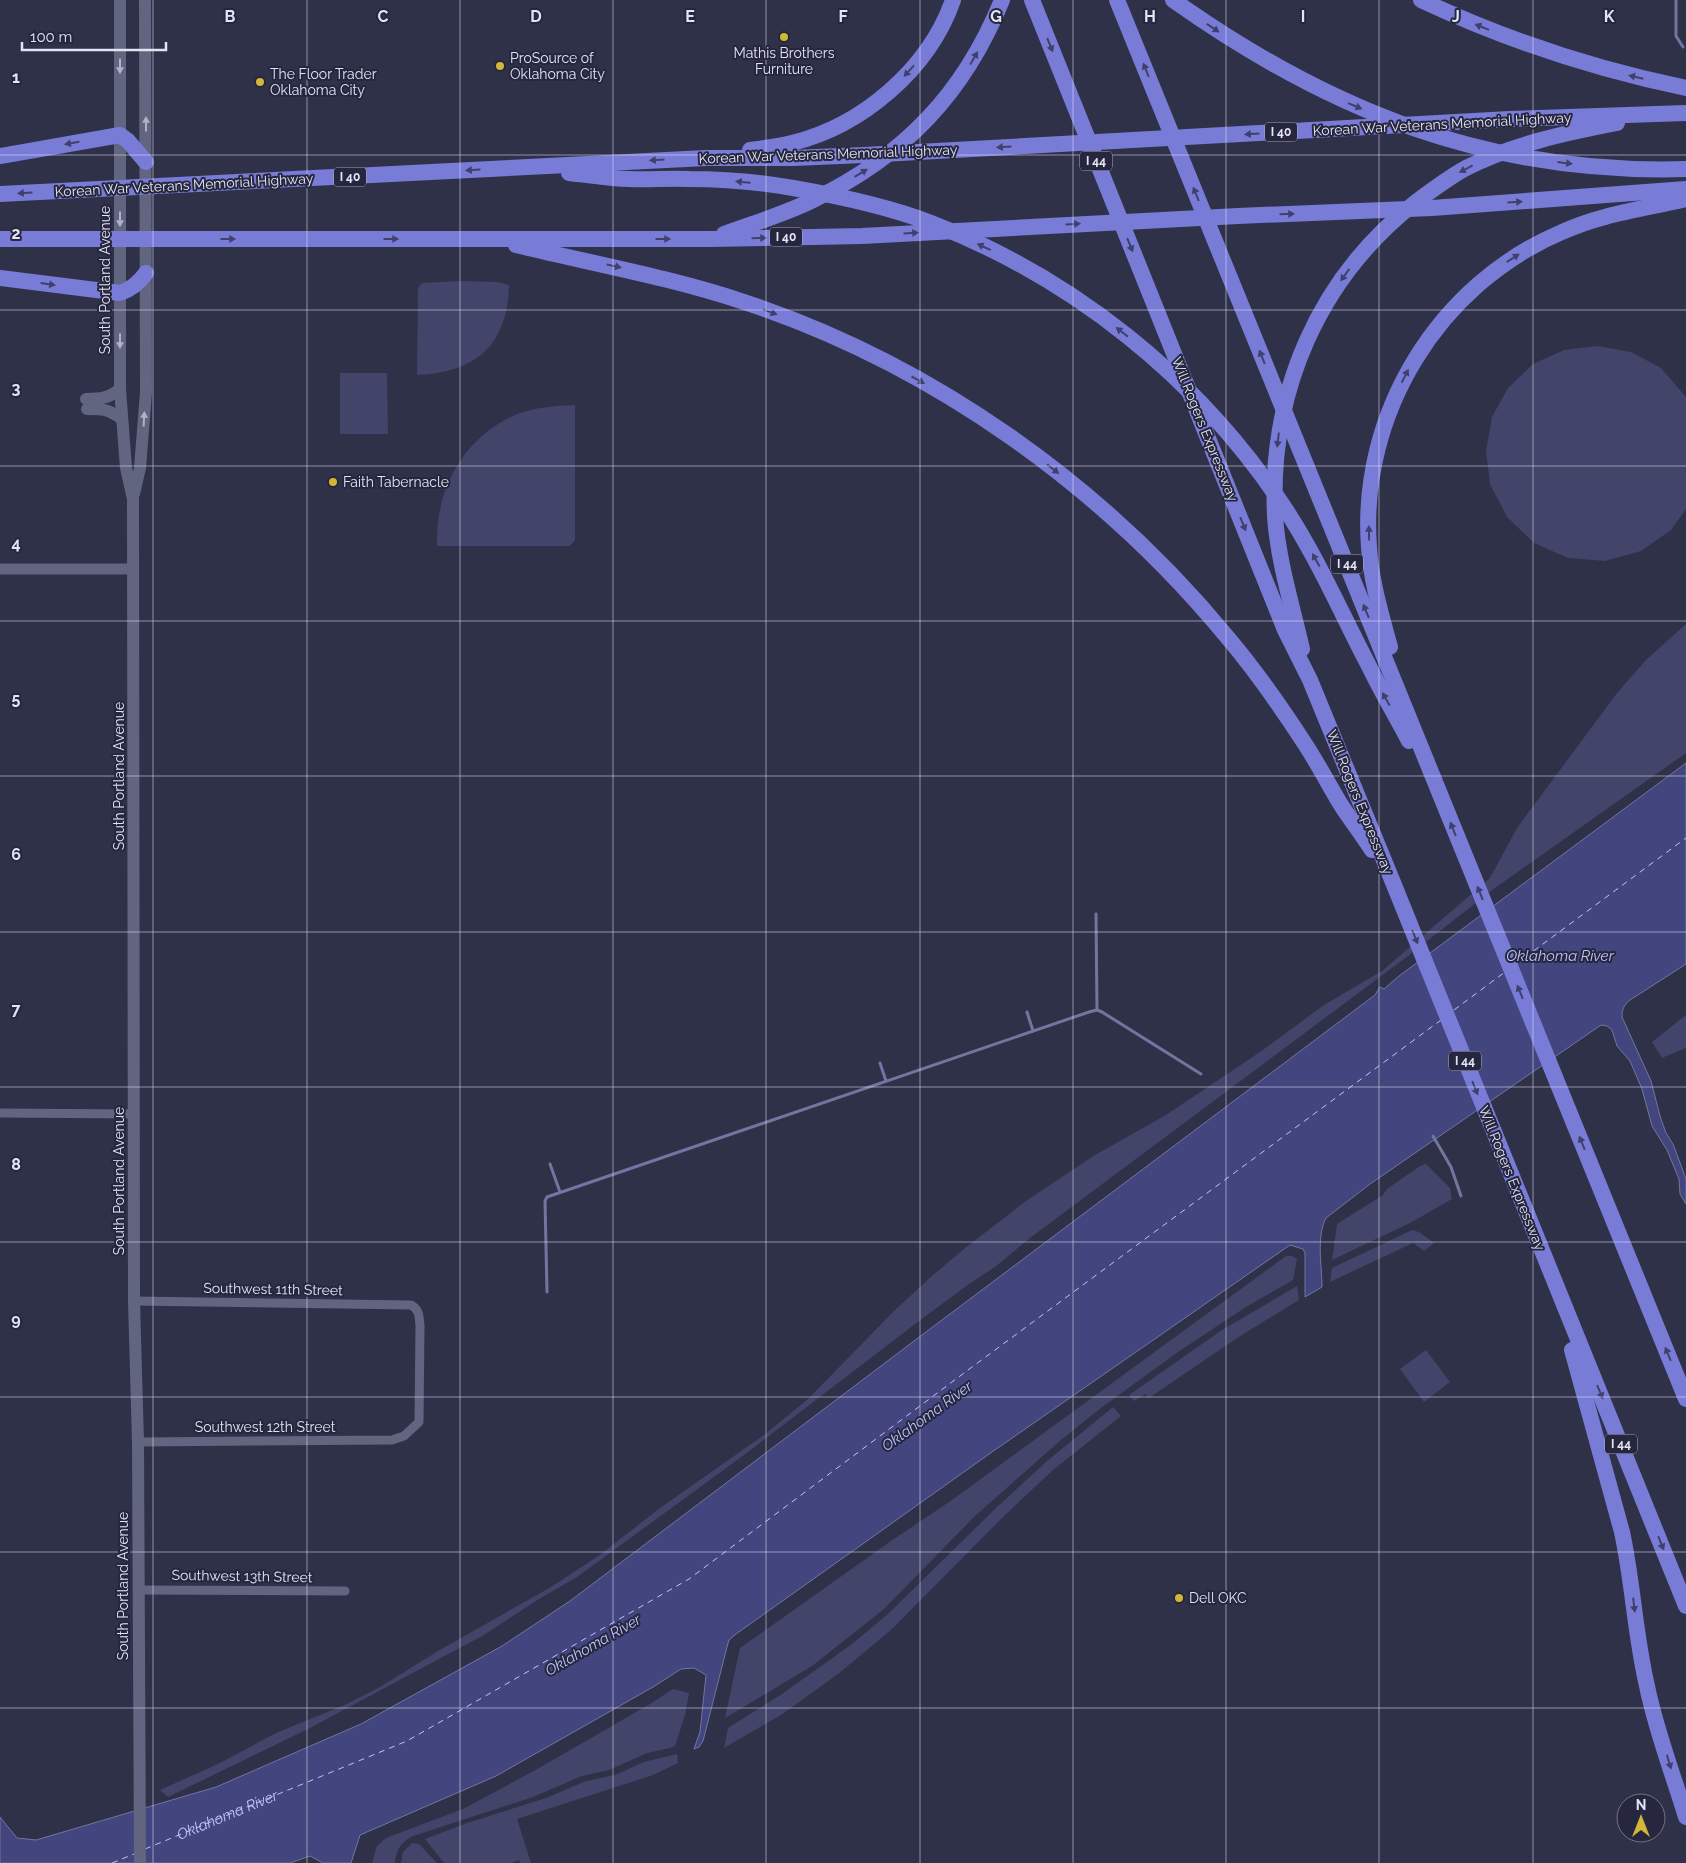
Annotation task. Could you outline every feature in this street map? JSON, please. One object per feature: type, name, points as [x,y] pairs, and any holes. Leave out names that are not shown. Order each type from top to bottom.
[{"type":"highway","points":[[706,158],[792,143],[817,135],[855,117],[885,95],[910,70],[937,33],[953,0]]},
{"type":"highway","points":[[710,239],[771,218],[813,200],[883,160],[909,138],[930,116],[967,70],[986,36],[1002,0]]},
{"type":"highway","name":"Will Rogers Expressway","points":[[1032,0],[1285,630],[1310,680],[1686,1606]]},
{"type":"highway","points":[[1173,0],[1240,46],[1305,82],[1378,116],[1424,132],[1493,152],[1525,158],[1608,168],[1686,169]]},
{"type":"highway","points":[[1421,0],[1483,27],[1557,55],[1686,88]]},
{"type":"highway","name":"I 44","points":[[1119,4],[1686,1400]]},
{"type":"highway","name":"Korean War Veterans Memorial Highway","points":[[0,194],[706,158],[793,158],[1510,120],[1686,113]]},
{"type":"highway","points":[[1310,680],[1278,542],[1275,502],[1276,461],[1280,425],[1298,361],[1305,342],[1326,303],[1352,265],[1368,246],[1402,213],[1429,192],[1465,169],[1517,147],[1561,134],[1668,114]]},
{"type":"highway","points":[[0,156],[120,135],[128,141],[146,162]]},
{"type":"highway","points":[[522,167],[627,179],[744,181],[791,187],[842,197],[930,223],[985,247],[1034,272],[1092,310],[1160,362],[1235,441],[1282,504],[1320,567],[1369,667],[1443,803]]},
{"type":"highway","name":"I 40","points":[[0,239],[710,239],[862,236],[1238,216],[1432,208],[1686,189]]},
{"type":"highway","points":[[1404,705],[1374,582],[1369,547],[1368,521],[1370,495],[1380,442],[1396,395],[1408,370],[1422,348],[1454,307],[1493,272],[1514,257],[1560,232],[1593,220],[1686,199]]},
{"type":"highway","points":[[490,239],[656,276],[773,312],[884,362],[943,394],[996,427],[1052,468],[1116,521],[1159,562],[1207,613],[1288,717],[1341,805],[1390,875]]},
{"type":"highway","points":[[0,278],[120,293],[129,290],[140,282],[146,273]]},
{"type":"highway","points":[[1554,1283],[1622,1532],[1647,1687],[1686,1817]]},
{"type":"main road","name":"South Portland Avenue","points":[[120,0],[120,390],[126,468],[133,499]]},
{"type":"main road","name":"South Portland Avenue","points":[[140,1863],[138,1442],[134,1301],[135,774],[133,499],[140,468],[146,392],[146,0]]},
{"type":"main road","points":[[120,390],[105,399],[86,404],[110,410],[122,419]]},
{"type":"street","points":[[0,570],[133,569]]},
{"type":"street","points":[[0,1113],[134,1114]]},
{"type":"street","name":"Southwest 11th Street","points":[[134,1301],[411,1305],[416,1308],[419,1314],[419,1422],[404,1436],[392,1440]]},
{"type":"street","name":"Southwest 12th Street","points":[[138,1442],[392,1440]]},
{"type":"street","name":"Southwest 13th Street","points":[[138,1590],[345,1591]]},
{"type":"shaded area","points":[[497,282],[509,285],[507,306],[502,324],[495,339],[484,352],[471,361],[456,369],[417,375],[418,288],[422,283]]},
{"type":"shaded area","points":[[1598,346],[1631,352],[1661,368],[1686,397],[1686,509],[1671,530],[1641,551],[1605,561],[1568,558],[1534,543],[1507,517],[1490,484],[1486,451],[1492,417],[1508,388],[1533,364],[1564,350]]},
{"type":"shaded area","points":[[340,373],[387,373],[388,434],[340,434]]},
{"type":"shaded area","points":[[575,405],[575,540],[570,546],[437,546],[441,505],[447,486],[467,452],[481,437],[497,425],[522,412],[545,407]]},
{"type":"shaded area","points":[[1686,624],[1686,753],[1495,888],[1404,959],[1030,1238],[995,1267],[919,1321],[744,1455],[577,1577],[484,1635],[308,1729],[168,1797],[160,1790],[220,1763],[276,1733],[347,1704],[380,1687],[438,1651],[551,1587],[601,1554],[660,1508],[764,1435],[808,1399],[894,1311],[933,1275],[1026,1201],[1095,1155],[1166,1115],[1260,1052],[1324,1005],[1382,971],[1490,878],[1517,828],[1617,693],[1646,660]]},
{"type":"shaded area","points":[[1686,1015],[1686,1048],[1662,1058],[1652,1042]]},
{"type":"shaded area","points":[[1426,1164],[1450,1188],[1452,1199],[1410,1223],[1332,1260],[1337,1224],[1383,1195],[1387,1189],[1420,1166]]},
{"type":"shaded area","points":[[1412,1230],[1419,1232],[1434,1243],[1424,1251],[1413,1243],[1330,1282],[1332,1268]]},
{"type":"shaded area","points":[[1286,1256],[1292,1256],[1297,1259],[1293,1280],[1246,1307],[1178,1352],[1101,1408],[1061,1440],[975,1516],[884,1609],[812,1666],[725,1718],[740,1648],[952,1500]]},
{"type":"shaded area","points":[[1297,1286],[1299,1300],[1237,1338],[1149,1398],[1145,1394],[1134,1401],[1129,1395],[1222,1330]]},
{"type":"shaded area","points":[[1426,1350],[1450,1382],[1424,1402],[1400,1369]]},
{"type":"shaded area","points":[[1113,1407],[1121,1416],[1053,1470],[1003,1517],[892,1629],[838,1674],[781,1715],[724,1748],[728,1728],[782,1694],[852,1644],[889,1613],[997,1507],[1047,1461]]},
{"type":"shaded area","points":[[673,1689],[689,1693],[685,1715],[675,1746],[647,1753],[609,1770],[582,1776],[533,1797],[413,1836],[400,1847],[395,1863],[372,1863],[377,1846],[386,1838],[463,1809],[539,1768]]},
{"type":"shaded area","points":[[677,1754],[678,1763],[653,1775],[517,1819],[531,1863],[520,1863],[519,1860],[512,1863],[444,1863],[425,1839],[467,1823],[546,1798],[586,1781],[615,1775],[644,1762]]},
{"type":"shaded area","points":[[412,1843],[419,1844],[437,1863],[401,1863],[403,1852]]},
{"type":"water","name":"Oklahoma River","points":[[1686,763],[1686,964],[1630,1000],[1624,1007],[1622,1017],[1651,1081],[1666,1133],[1673,1144],[1686,1179],[1686,1204],[1680,1194],[1679,1179],[1667,1150],[1652,1126],[1642,1089],[1630,1061],[1617,1046],[1612,1030],[1607,1026],[1601,1025],[1370,1184],[1326,1218],[1320,1243],[1322,1287],[1305,1297],[1305,1253],[1303,1249],[1290,1245],[992,1452],[736,1634],[729,1640],[703,1741],[699,1747],[694,1749],[700,1732],[706,1675],[694,1668],[681,1669],[653,1687],[496,1776],[360,1835],[351,1863],[323,1863],[310,1856],[290,1863],[0,1863],[0,1817],[17,1838],[36,1840],[216,1787],[361,1724],[502,1646],[570,1601],[1375,995],[1380,987],[1384,989]]},
{"type":"waterway","points":[[1676,0],[1676,36],[1683,47]]},
{"type":"waterway","points":[[1096,914],[1097,1010]]},
{"type":"waterway","points":[[547,1292],[545,1201],[547,1197],[1089,1012],[1097,1010],[1102,1012],[1201,1074]]},
{"type":"waterway","points":[[1027,1012],[1033,1031]]},
{"type":"waterway","points":[[880,1063],[886,1081]]},
{"type":"waterway","points":[[1433,1136],[1451,1167],[1461,1196]]},
{"type":"waterway","points":[[550,1164],[560,1192]]},
{"type":"ferry route","points":[[1516,964],[1686,838]]},
{"type":"ferry route","points":[[1454,1010],[1505,972]]},
{"type":"ferry route","points":[[145,1849],[407,1741],[689,1579],[1441,1020]]},
{"type":"ferry route","points":[[112,1863],[134,1854]]},
{"type":"place","name":"Mathis Brothers Furniture","points":[[784,37]]},
{"type":"place","name":"ProSource of Oklahoma City","points":[[500,66]]},
{"type":"place","name":"The Floor Trader Oklahoma City","points":[[260,82]]},
{"type":"place","name":"Faith Tabernacle","points":[[333,482]]},
{"type":"place","name":"Dell OKC","points":[[1179,1598]]}]
